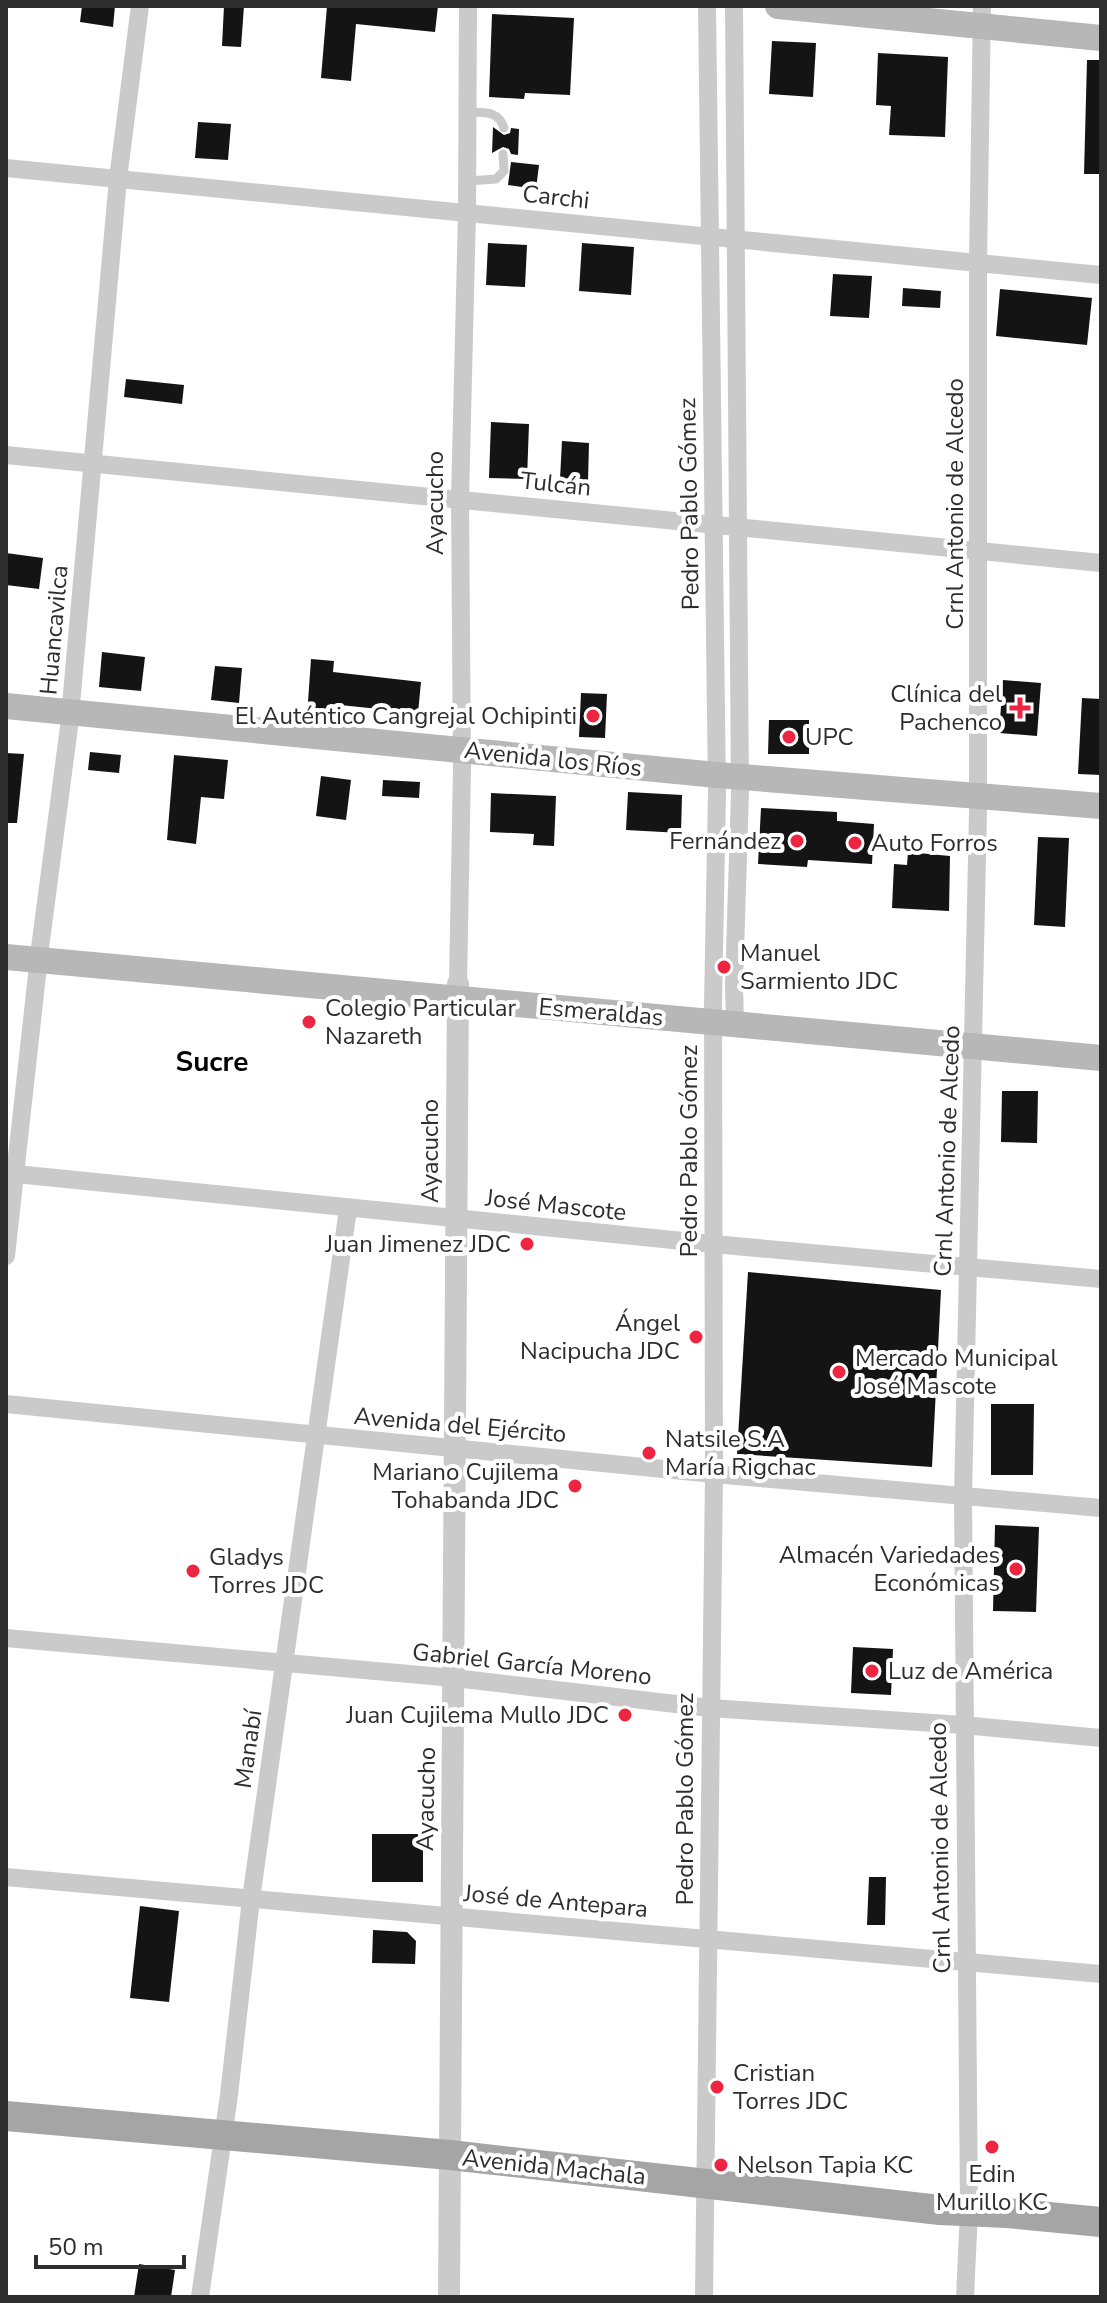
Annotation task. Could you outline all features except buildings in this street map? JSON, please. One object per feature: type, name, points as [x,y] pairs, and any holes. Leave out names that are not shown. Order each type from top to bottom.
[{"type":"main road","points":[[778,6],[982,16],[1101,38]]},
{"type":"main road","name":"Avenida los Ríos","points":[[6,706],[70,719],[462,759],[978,805],[1101,822]]},
{"type":"main road","name":"Avenida los Ríos","points":[[6,722],[70,719]]},
{"type":"main road","name":"Avenida los Ríos","points":[[978,805],[1101,806]]},
{"type":"main road","name":"Esmeraldas","points":[[6,945],[39,954],[974,1039],[1101,1058]]},
{"type":"main road","name":"Esmeraldas","points":[[6,957],[39,954]]},
{"type":"main road","name":"Esmeraldas","points":[[974,1039],[1101,1043]]},
{"type":"main road","name":"Avenida Machala","points":[[6,2116],[450,2155],[969,2211],[1101,2222]]},
{"type":"street","name":"Huancavilca","points":[[6,1256],[11,1174],[70,719],[118,179],[140,6]]},
{"type":"street","name":"Ayacucho","points":[[449,2297],[462,759],[460,499],[468,181],[468,6]]},
{"type":"street","name":"Pedro Pablo Gómez","points":[[707,6],[713,525],[728,783]]},
{"type":"street","name":"Pedro Pablo Gómez","points":[[704,2297],[714,1474],[713,1244],[724,1016],[737,527],[734,6]]},
{"type":"street","name":"Crnl Antonio de Alcedo","points":[[965,2297],[969,2211],[963,1496],[978,805],[978,263],[982,16]]},
{"type":"street","name":"Carchi","points":[[6,168],[1101,275]]},
{"type":"street","name":"Tulcán","points":[[6,455],[1101,563]]},
{"type":"street","name":"José Mascote","points":[[11,1174],[348,1209],[1101,1279]]},
{"type":"street","name":"Manabí","points":[[200,2297],[223,2137],[251,1899],[348,1209]]},
{"type":"street","name":"Avenida del Ejército","points":[[6,1404],[714,1474],[1101,1508]]},
{"type":"street","name":"Gabriel García Moreno","points":[[6,1638],[454,1678],[710,1708],[963,1725],[1101,1738]]},
{"type":"street","name":"José de Antepara","points":[[6,1877],[1101,1974]]},
{"type":"lane","points":[[468,112],[492,113],[500,118],[504,128]]},
{"type":"lane","points":[[468,181],[496,179],[504,171],[503,154]]},
{"type":"place","name":"Clínica del Pachenco","points":[[1020,708]]},
{"type":"place","name":"El Auténtico Cangrejal Ochipinti","points":[[593,716]]},
{"type":"place","name":"UPC","points":[[789,737]]},
{"type":"place","name":"Fernández","points":[[797,841]]},
{"type":"place","name":"Auto Forros","points":[[855,843]]},
{"type":"place","name":"Manuel Sarmiento JDC","points":[[724,967]]},
{"type":"place","name":"Colegio Particular Nazareth","points":[[309,1022]]},
{"type":"place","name":"Juan Jimenez JDC","points":[[527,1244]]},
{"type":"place","name":"Ángel Nacipucha JDC","points":[[696,1337]]},
{"type":"place","name":"Mercado Municipal José Mascote","points":[[839,1372]]},
{"type":"place","name":"Natsile S.A María Rigchac","points":[[649,1453]]},
{"type":"place","name":"Mariano Cujilema Tohabanda JDC","points":[[575,1486]]},
{"type":"place","name":"Almacén Variedades Económicas","points":[[1016,1569]]},
{"type":"place","name":"Gladys Torres JDC","points":[[193,1571]]},
{"type":"place","name":"Luz de América","points":[[872,1671]]},
{"type":"place","name":"Juan Cujilema Mullo JDC","points":[[625,1715]]},
{"type":"place","name":"Cristian Torres JDC","points":[[717,2087]]},
{"type":"place","name":"Edin Murillo KC","points":[[992,2147]]},
{"type":"place","name":"Nelson Tapia KC","points":[[721,2165]]},
{"type":"district","name":"Sucre","points":[[212,1062]]}]
